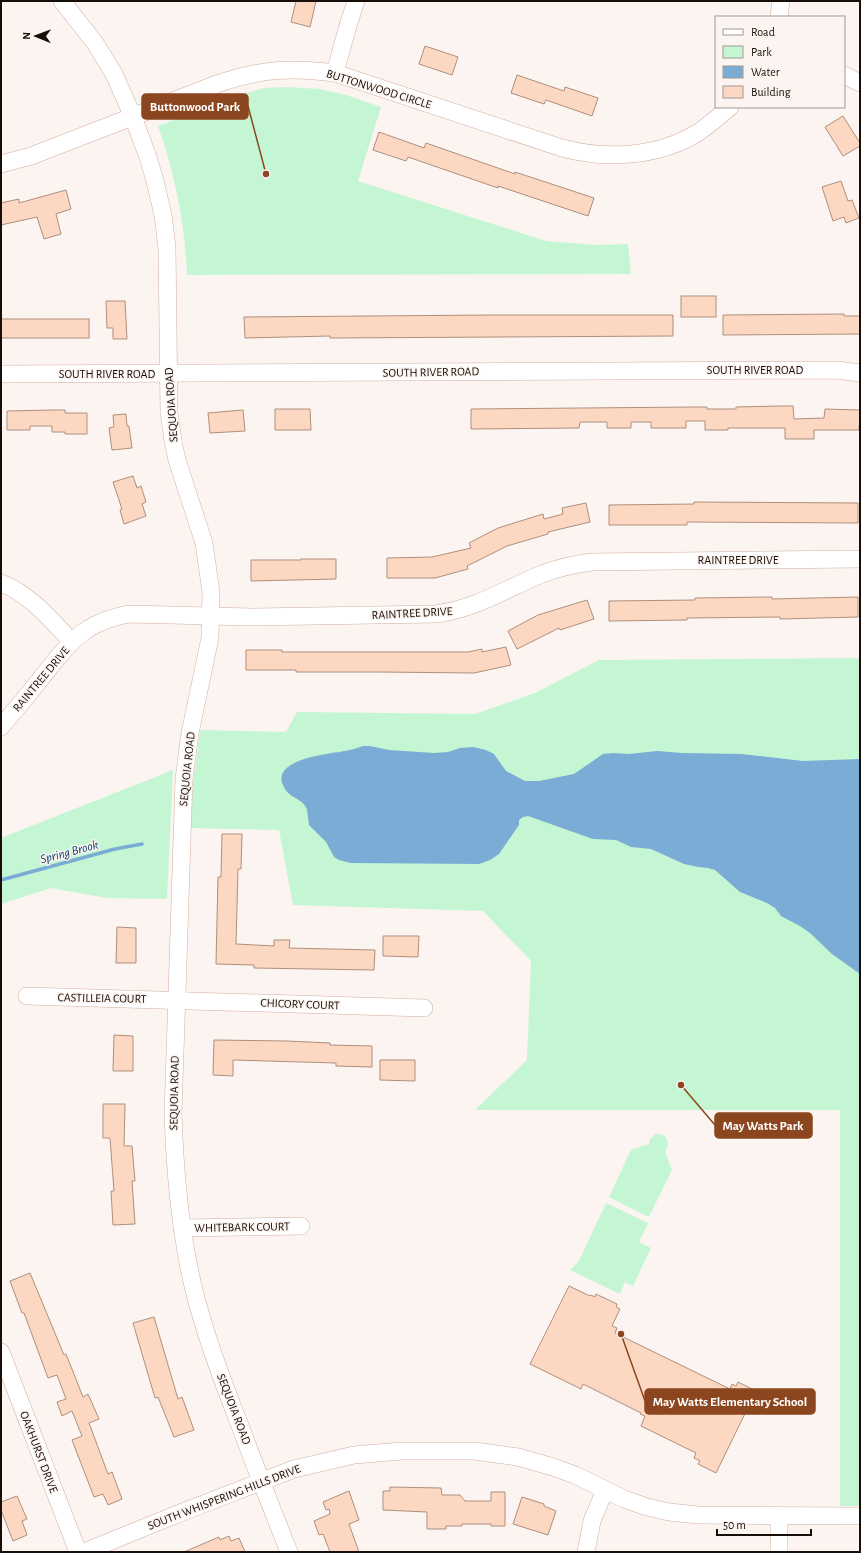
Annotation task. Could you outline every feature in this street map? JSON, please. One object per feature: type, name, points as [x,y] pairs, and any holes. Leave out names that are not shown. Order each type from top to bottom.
[{"type":"street","name":"SEQUOIA ROAD","points":[[62,1],[106,59],[119,84],[133,117],[155,181],[165,233],[168,280],[169,412],[177,460],[204,543],[211,592],[210,638],[190,733],[184,779],[173,1114],[178,1198],[182,1228],[195,1294],[211,1350],[289,1552]]},
{"type":"street","points":[[336,73],[356,1]]},
{"type":"street","points":[[779,16],[781,1]]},
{"type":"street","name":"BUTTONWOOD CIRCLE","points":[[1,164],[31,156],[217,84],[256,72],[273,70],[311,70],[336,73],[562,148],[592,155],[627,154],[663,147],[698,132],[729,108]]},
{"type":"street","points":[[845,76],[860,83]]},
{"type":"street","name":"SOUTH RIVER ROAD","points":[[1,374],[829,370],[860,372]]},
{"type":"street","name":"RAINTREE DRIVE","points":[[1,727],[60,654],[72,642],[88,629],[101,622],[128,614],[210,616],[336,616],[436,614],[481,603],[555,569],[596,561],[860,559]]},
{"type":"street","points":[[1,583],[19,592],[33,602],[72,642]]},
{"type":"street","name":"CASTILLEIA COURT","points":[[27,996],[176,1000]]},
{"type":"street","name":"CHICORY COURT","points":[[176,1000],[424,1008]]},
{"type":"street","name":"WHITEBARK COURT","points":[[182,1228],[301,1226]]},
{"type":"street","name":"OAKHURST DRIVE","points":[[1,1352],[78,1552]]},
{"type":"street","name":"SOUTH WHISPERING HILLS DRIVE","points":[[84,1552],[294,1469],[354,1455],[402,1451],[474,1451],[518,1457],[575,1475],[624,1499],[647,1507],[669,1512],[698,1515],[860,1516]]},
{"type":"street","points":[[586,1552],[592,1522],[605,1490]]},
{"type":"street","points":[[779,1516],[779,1552]]},
{"type":"green space","points":[[288,87],[319,89],[346,95],[381,107],[358,181],[546,241],[596,245],[628,244],[631,274],[187,275],[184,237],[178,199],[158,126],[236,96],[264,88]]},
{"type":"green space","points":[[860,658],[860,1506],[840,1506],[840,1110],[475,1110],[527,1060],[531,961],[483,911],[293,905],[279,830],[191,828],[193,785],[200,730],[286,732],[297,712],[475,714],[535,693],[599,660]]},
{"type":"green space","points":[[173,770],[167,899],[107,898],[51,888],[1,904],[1,838]]},
{"type":"green space","points":[[655,1134],[663,1135],[667,1139],[668,1145],[665,1152],[672,1170],[649,1217],[609,1197],[631,1150],[649,1144],[650,1139]]},
{"type":"green space","points":[[606,1203],[648,1223],[639,1242],[651,1248],[633,1286],[625,1282],[620,1294],[570,1270],[579,1261]]},
{"type":"water","points":[[363,746],[389,750],[434,753],[473,747],[486,750],[494,754],[506,771],[525,781],[539,781],[574,774],[603,754],[613,753],[629,754],[657,751],[741,754],[803,761],[860,759],[860,974],[832,954],[810,933],[781,916],[775,908],[767,903],[740,892],[715,870],[684,864],[651,849],[631,847],[616,840],[593,839],[528,816],[519,820],[519,825],[499,854],[490,860],[479,864],[351,863],[339,860],[334,857],[326,842],[309,825],[305,806],[287,792],[281,779],[284,771],[291,765],[302,760],[314,756],[350,750]]},
{"type":"building","points":[[296,1],[316,1],[310,27],[291,22]]},
{"type":"building","points":[[425,46],[458,57],[452,75],[419,64]]},
{"type":"building","points":[[517,75],[564,91],[565,87],[598,98],[592,116],[546,100],[544,104],[511,93]]},
{"type":"building","points":[[843,116],[860,143],[860,146],[843,156],[825,127]]},
{"type":"building","points":[[379,132],[424,148],[426,143],[515,174],[515,172],[594,198],[588,216],[498,186],[498,188],[408,157],[406,161],[373,150]]},
{"type":"building","points":[[841,181],[848,201],[852,200],[859,218],[846,223],[844,217],[833,221],[822,187]]},
{"type":"building","points":[[66,190],[71,209],[56,214],[61,234],[44,239],[37,217],[1,225],[1,203],[19,199],[19,203]]},
{"type":"building","points":[[681,296],[716,296],[716,317],[681,317]]},
{"type":"building","points":[[106,301],[125,301],[127,339],[113,339],[113,328],[107,328]]},
{"type":"building","points":[[844,314],[844,316],[860,316],[860,334],[723,335],[723,315]]},
{"type":"building","points":[[673,315],[673,336],[330,338],[330,336],[245,338],[244,317]]},
{"type":"building","points":[[1,319],[89,319],[89,338],[1,338]]},
{"type":"building","points":[[793,406],[794,419],[824,418],[825,409],[860,410],[859,430],[814,430],[814,439],[785,439],[785,428],[728,428],[728,430],[705,430],[705,421],[686,421],[686,428],[651,428],[651,422],[631,422],[631,428],[607,428],[607,422],[580,422],[579,428],[471,429],[471,409],[707,407],[707,409],[736,409],[736,407]]},
{"type":"building","points":[[275,409],[310,409],[311,430],[275,430]]},
{"type":"building","points":[[65,410],[65,413],[87,413],[87,434],[65,434],[65,432],[52,432],[52,426],[30,426],[30,430],[7,430],[7,411]]},
{"type":"building","points":[[243,410],[245,431],[210,433],[208,413]]},
{"type":"building","points":[[126,414],[132,448],[112,450],[109,428],[114,427],[113,415]]},
{"type":"building","points":[[133,476],[137,488],[141,486],[146,502],[142,504],[146,516],[124,524],[120,510],[122,509],[113,482]]},
{"type":"building","points":[[694,502],[858,503],[858,523],[687,522],[687,525],[609,525],[609,505],[694,504]]},
{"type":"building","points":[[586,503],[590,522],[548,532],[548,534],[507,546],[467,566],[468,569],[435,578],[387,578],[387,558],[432,557],[471,548],[469,543],[498,528],[543,514],[544,519],[563,514],[562,508]]},
{"type":"building","points":[[336,559],[336,579],[251,581],[251,560]]},
{"type":"building","points":[[772,597],[772,599],[858,597],[858,617],[780,619],[780,617],[687,618],[687,620],[609,621],[609,601]]},
{"type":"building","points":[[587,600],[594,619],[560,630],[559,628],[517,649],[508,631],[538,615]]},
{"type":"building","points":[[506,647],[511,665],[474,673],[296,672],[296,670],[246,670],[246,650],[282,650],[282,652],[468,652],[482,649],[482,652]]},
{"type":"building","points":[[222,834],[242,834],[241,869],[238,869],[236,944],[274,946],[274,940],[290,940],[289,948],[375,950],[374,970],[254,968],[254,965],[216,964],[218,877],[221,877]]},
{"type":"building","points":[[117,927],[136,928],[136,963],[116,963]]},
{"type":"building","points":[[383,936],[419,936],[418,957],[383,956]]},
{"type":"building","points":[[114,1035],[133,1036],[133,1071],[113,1071]]},
{"type":"building","points":[[214,1040],[287,1041],[330,1043],[330,1045],[372,1046],[372,1067],[336,1066],[336,1063],[233,1060],[233,1076],[213,1075]]},
{"type":"building","points":[[380,1060],[415,1060],[415,1081],[380,1080]]},
{"type":"building","points":[[103,1104],[125,1104],[124,1146],[132,1146],[135,1181],[132,1181],[135,1224],[113,1225],[111,1191],[114,1191],[110,1138],[103,1138]]},
{"type":"building","points":[[30,1273],[64,1355],[66,1354],[83,1397],[88,1394],[99,1419],[89,1423],[108,1474],[112,1472],[122,1499],[108,1505],[103,1494],[94,1497],[72,1440],[82,1436],[72,1411],[62,1416],[57,1402],[66,1399],[57,1375],[48,1378],[24,1313],[22,1313],[10,1281]]},
{"type":"building","points":[[569,1286],[590,1296],[595,1297],[596,1294],[617,1304],[616,1307],[620,1309],[612,1326],[617,1328],[615,1333],[730,1389],[732,1384],[736,1386],[738,1382],[756,1391],[716,1473],[698,1464],[700,1461],[694,1458],[696,1453],[641,1426],[645,1416],[640,1414],[641,1413],[583,1384],[581,1389],[530,1364]]},
{"type":"building","points":[[154,1317],[178,1399],[182,1397],[194,1430],[174,1437],[158,1397],[155,1398],[133,1323]]},
{"type":"building","points":[[390,1487],[441,1488],[442,1495],[460,1495],[465,1501],[491,1501],[491,1492],[505,1492],[505,1526],[491,1526],[491,1524],[462,1524],[462,1526],[446,1526],[446,1529],[427,1529],[427,1512],[383,1510],[383,1491],[390,1491]]},
{"type":"building","points":[[349,1491],[359,1520],[349,1524],[359,1552],[330,1552],[323,1534],[319,1535],[314,1521],[330,1514],[329,1509],[326,1510],[323,1502]]},
{"type":"building","points":[[17,1496],[27,1519],[22,1521],[27,1535],[13,1541],[1,1510],[1,1502]]},
{"type":"building","points":[[522,1497],[544,1504],[544,1506],[556,1511],[548,1535],[513,1524]]},
{"type":"building","points":[[229,1536],[231,1541],[239,1538],[245,1552],[184,1552],[219,1537],[220,1540]]},
{"type":"waterway","name":"Spring Brook","points":[[1,880],[115,849],[142,844]]},
{"type":"place","name":"Buttonwood Park","points":[[266,174]]},
{"type":"place","name":"May Watts Park","points":[[681,1085]]},
{"type":"place","name":"May Watts Elementary School","points":[[621,1334]]}]
